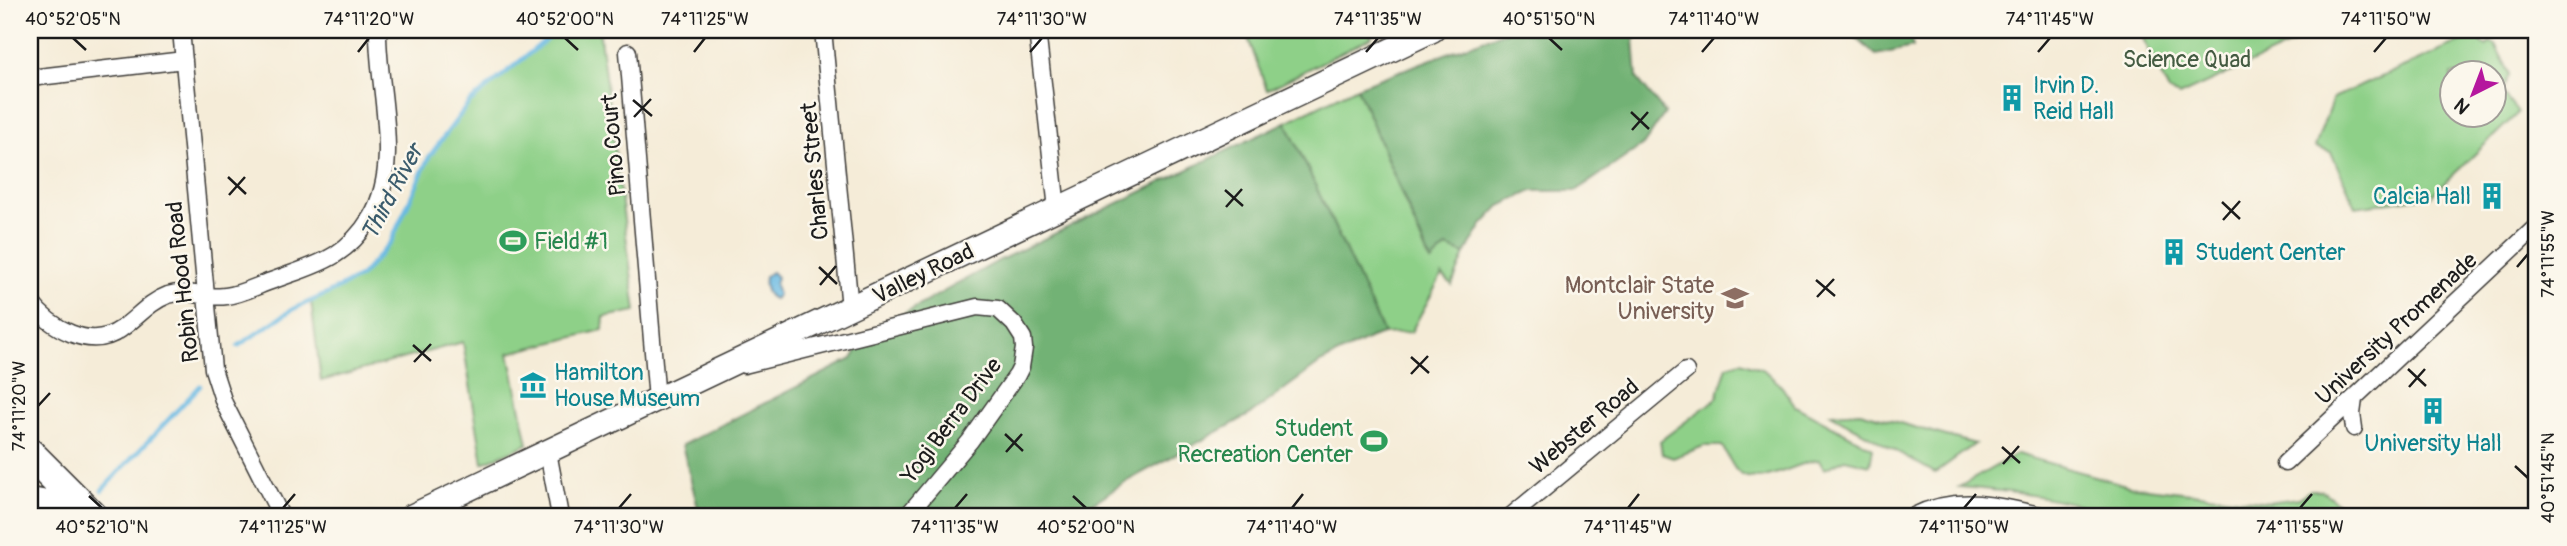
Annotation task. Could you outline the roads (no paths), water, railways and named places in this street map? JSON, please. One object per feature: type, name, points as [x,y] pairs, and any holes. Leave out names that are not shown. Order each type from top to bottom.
[{"type":"highway","points":[[30,454],[92,516]]},
{"type":"highway","points":[[30,503],[41,505],[52,516]]},
{"type":"main road","name":"Valley Road","points":[[412,516],[1433,30]]},
{"type":"street","name":"Robin Hood Road","points":[[181,30],[213,369],[225,403],[281,516]]},
{"type":"street","points":[[30,301],[50,323],[78,336],[92,337],[119,332],[143,310],[169,295],[186,292],[226,296],[330,260],[359,234],[372,215],[380,194],[387,156],[387,132],[378,30]]},
{"type":"street","name":"Charles Street","points":[[823,30],[850,308]]},
{"type":"street","points":[[1037,30],[1057,209]]},
{"type":"street","name":"Pino Court","points":[[628,52],[657,400]]},
{"type":"street","points":[[30,78],[184,61]]},
{"type":"street","name":"University Promenade","points":[[2285,463],[2537,226]]},
{"type":"street","name":"Yogi Berra Drive","points":[[718,372],[978,307],[998,309],[1023,338],[1024,348],[1017,375],[970,441],[907,516]]},
{"type":"street","name":"Webster Road","points":[[1511,516],[1686,371]]},
{"type":"street","points":[[2354,399],[2354,428]]},
{"type":"street","points":[[548,453],[560,516]]},
{"type":"street","points":[[1914,516],[1936,507],[1966,502],[2044,516]]},
{"type":"water","points":[[772,272],[777,277],[775,285],[778,295],[774,299],[768,295],[765,286],[765,276]]},
{"type":"waterway","name":"Third River","points":[[238,346],[293,309],[361,276],[391,242],[429,157],[469,103],[558,30]]},
{"type":"waterway","name":"Third River","points":[[102,490],[200,386]]},
{"type":"place","name":"Irvin D. Reid Hall","points":[[2012,98]]},
{"type":"place","name":"Calcia Hall","points":[[2492,196]]},
{"type":"place","name":"Field #1","points":[[513,241]]},
{"type":"place","name":"Student Center","points":[[2174,252]]},
{"type":"place","name":"Montclair State University","points":[[1735,298]]},
{"type":"place","name":"Hamilton House Museum","points":[[533,385]]},
{"type":"place","name":"University Hall","points":[[2433,411]]},
{"type":"place","name":"Student Recreation Center","points":[[1374,441]]},
{"type":"park label","name":"Science Quad","points":[[2187,59]]}]
